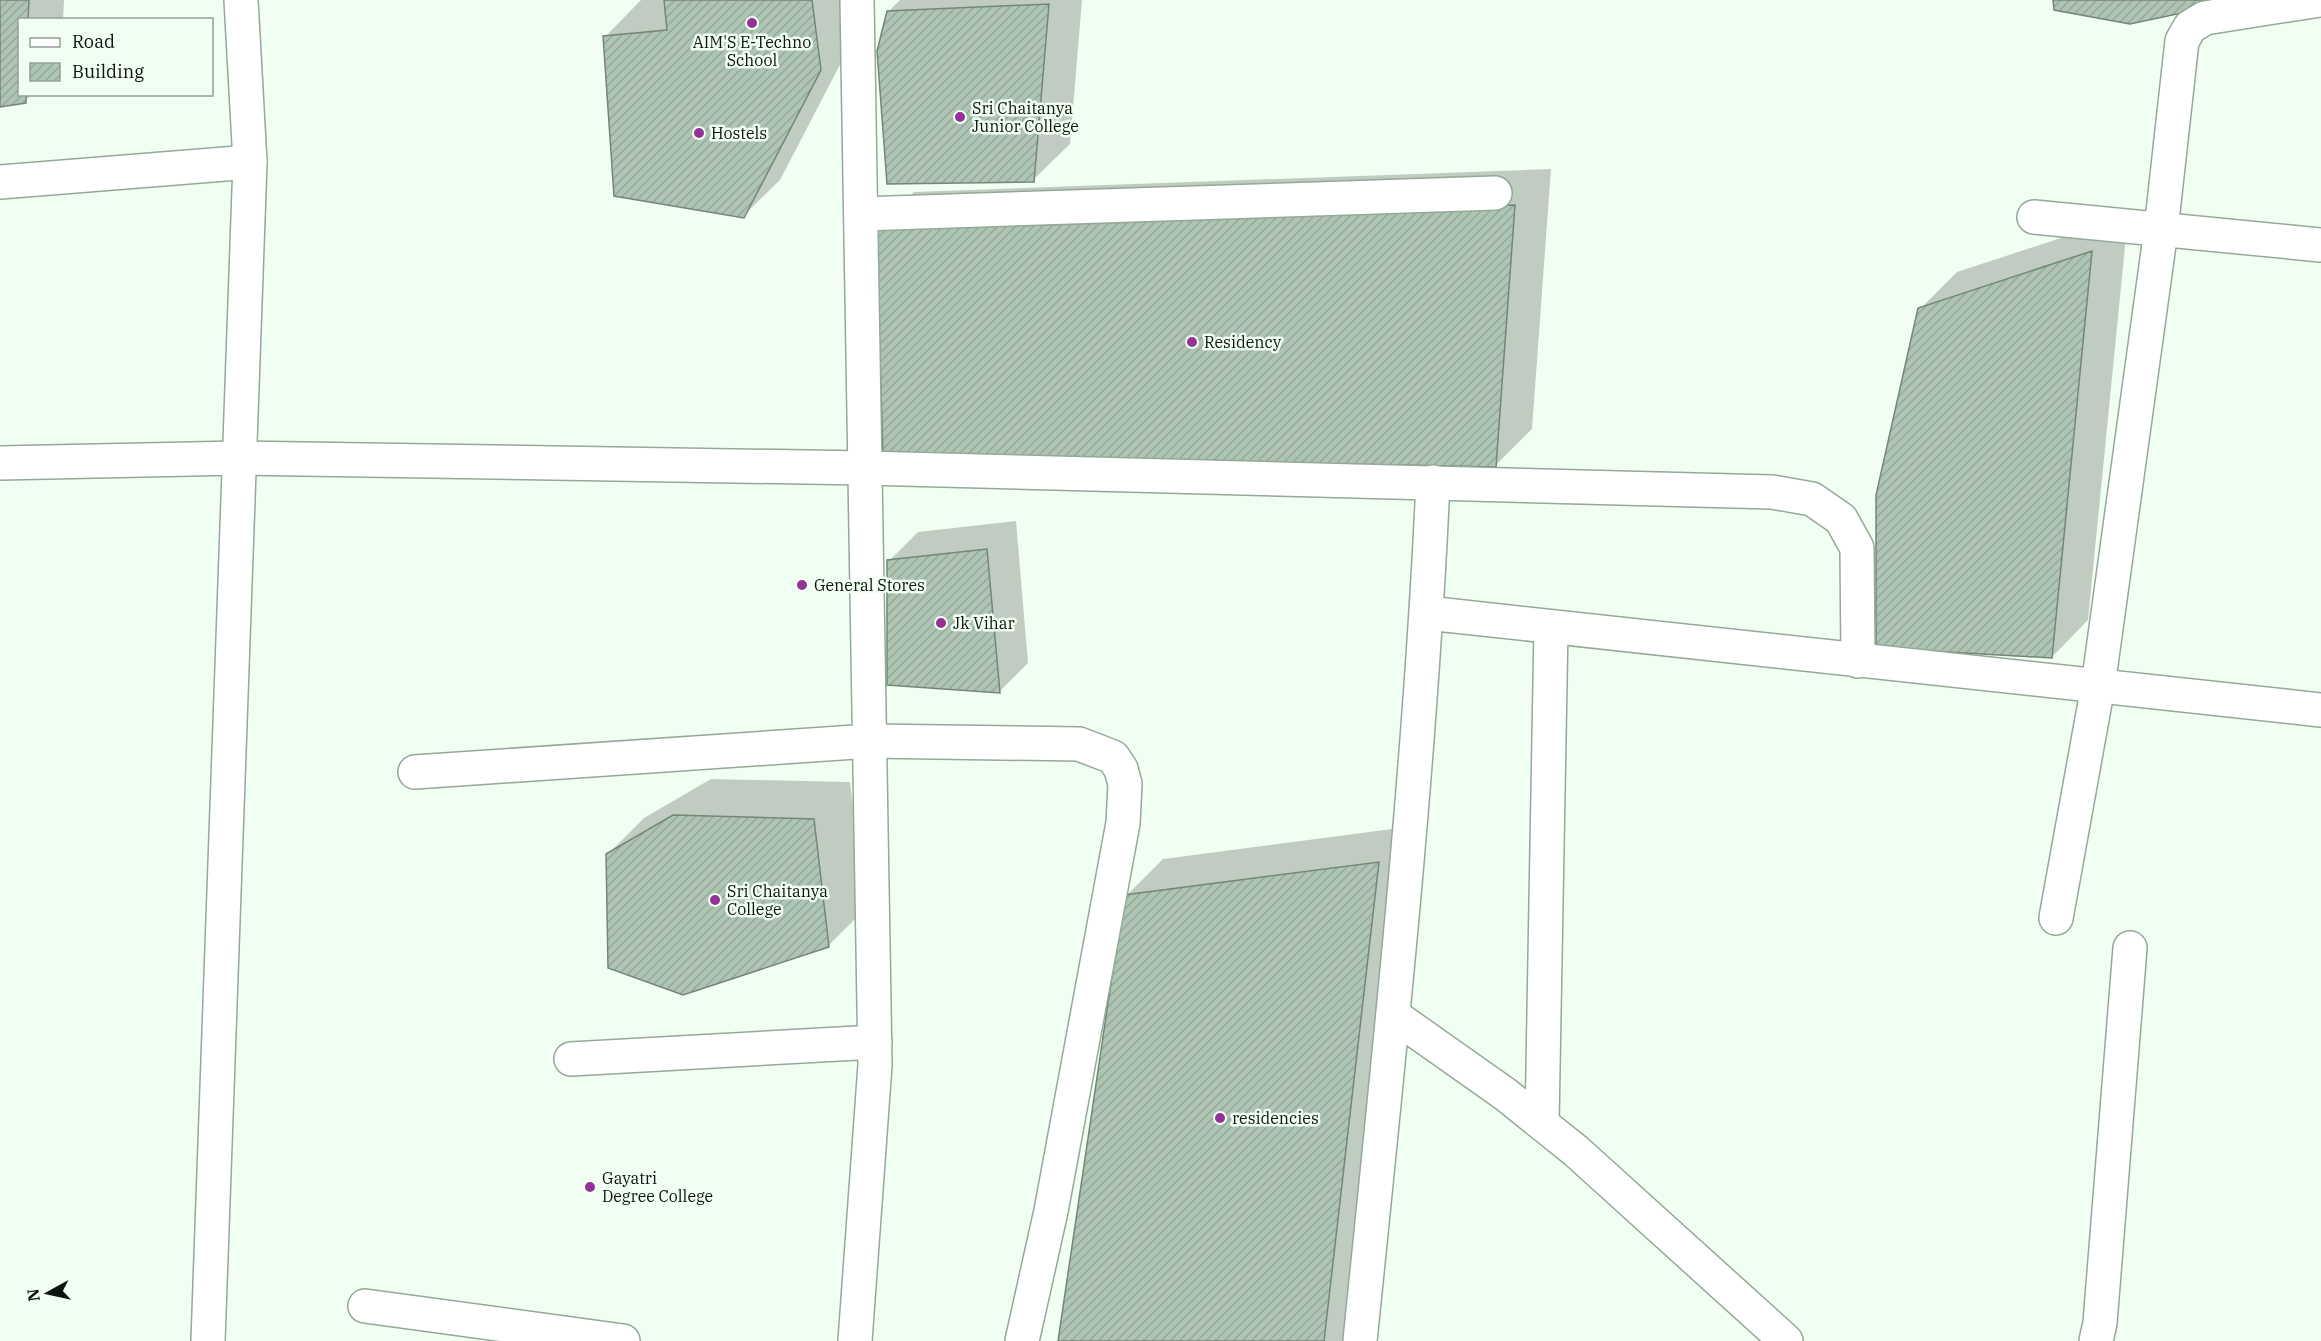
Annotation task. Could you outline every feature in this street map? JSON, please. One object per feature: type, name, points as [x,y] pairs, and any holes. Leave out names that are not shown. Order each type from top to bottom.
[{"type":"street","points":[[208,1341],[250,162],[241,0]]},
{"type":"street","points":[[855,1341],[874,1042],[857,0]]},
{"type":"street","points":[[2056,918],[2098,686],[2161,230],[2181,41],[2190,27],[2205,18],[2319,0]]},
{"type":"street","points":[[0,182],[250,162]]},
{"type":"street","points":[[861,214],[1495,194]]},
{"type":"street","points":[[2034,217],[2321,245]]},
{"type":"street","points":[[0,463],[239,458],[865,468],[1772,492],[1812,499],[1840,519],[1857,548],[1858,661]]},
{"type":"street","points":[[1360,1341],[1393,1015],[1427,613],[1433,482]]},
{"type":"street","points":[[1427,613],[2321,710]]},
{"type":"street","points":[[1542,1124],[1551,627]]},
{"type":"street","points":[[415,772],[870,741],[1079,744],[1113,757],[1121,769],[1125,784],[1123,823],[1051,1211],[1022,1341]]},
{"type":"street","points":[[2096,1341],[2101,1311],[2130,948]]},
{"type":"street","points":[[1393,1015],[1505,1094],[1576,1151],[1786,1341]]},
{"type":"street","points":[[571,1059],[874,1042]]},
{"type":"street","points":[[365,1306],[623,1341]]},
{"type":"building","points":[[0,0],[29,0],[28,18],[18,18],[18,96],[26,96],[26,103],[0,107]]},
{"type":"building","name":"Hostels","points":[[664,0],[812,0],[821,70],[744,218],[614,196],[603,36],[667,30]]},
{"type":"building","points":[[2053,0],[2243,0],[2130,24],[2054,10]]},
{"type":"building","name":"Sri Chaitanya Junior College","points":[[1049,4],[1034,182],[887,184],[877,51],[887,11]]},
{"type":"building","name":"Residency","points":[[1515,205],[1496,467],[883,455],[876,228]]},
{"type":"building","points":[[2092,251],[2052,658],[1876,648],[1876,495],[1918,308]]},
{"type":"building","name":"Jk Vihar","points":[[987,549],[1000,693],[887,685],[887,560]]},
{"type":"building","name":"Sri Chaitanya College","points":[[673,815],[814,819],[829,947],[683,995],[608,968],[606,854]]},
{"type":"building","name":"residencies","points":[[1379,862],[1324,1341],[1058,1341],[1124,895]]},
{"type":"place","name":"AIM'S E-Techno School","points":[[752,23]]},
{"type":"place","name":"Sri Chaitanya Junior College","points":[[960,117]]},
{"type":"place","name":"Hostels","points":[[699,133]]},
{"type":"place","name":"Residency","points":[[1192,342]]},
{"type":"place","name":"General Stores","points":[[802,585]]},
{"type":"place","name":"Jk Vihar","points":[[941,623]]},
{"type":"place","name":"Sri Chaitanya College","points":[[715,900]]},
{"type":"place","name":"residencies","points":[[1220,1118]]},
{"type":"place","name":"Gayatri Degree College","points":[[590,1187]]}]
